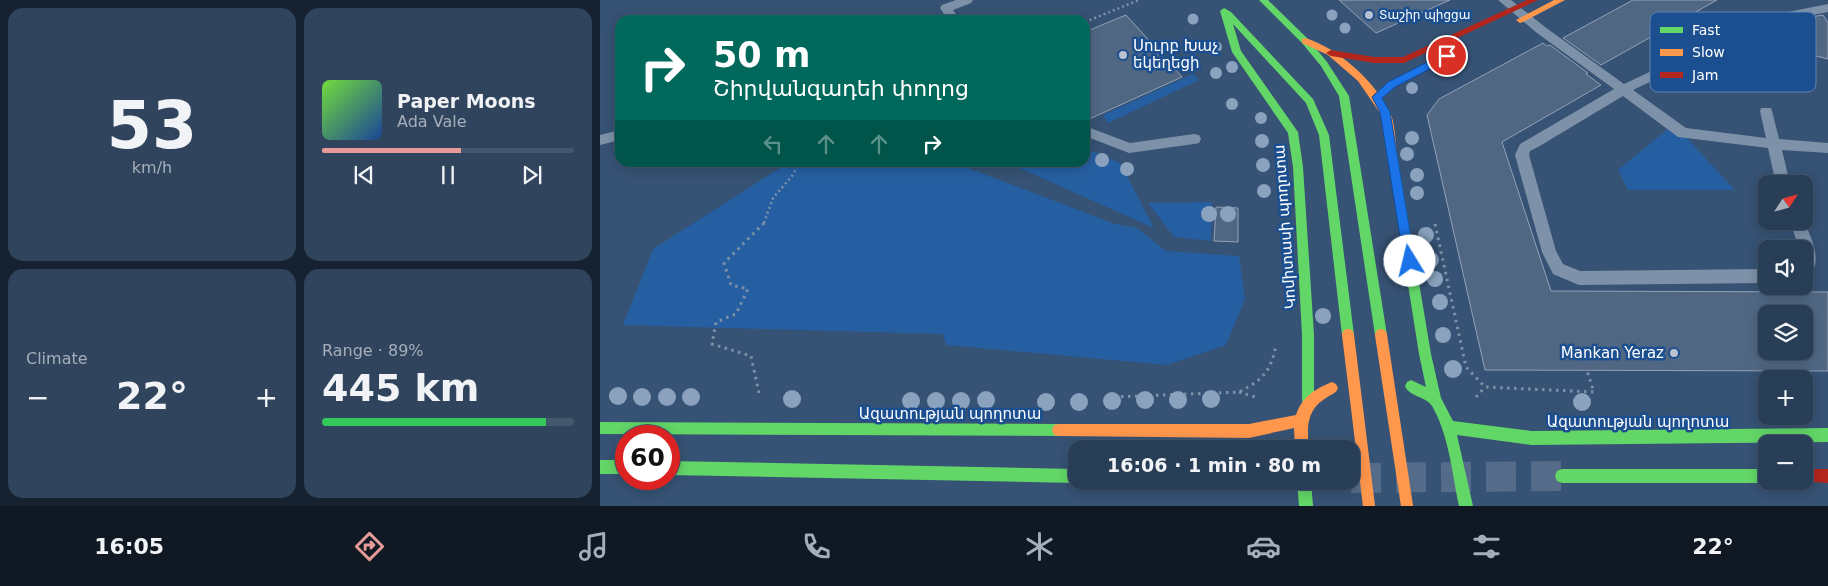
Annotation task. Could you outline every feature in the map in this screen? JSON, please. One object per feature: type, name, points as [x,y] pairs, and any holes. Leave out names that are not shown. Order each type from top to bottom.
[{"type":"main road","name":"Կոմիտասի պողոտա","points":[[1214,0],[1310,101],[1324,135],[1369,506]]},
{"type":"main road","points":[[1263,0],[1305,41],[1324,64],[1344,96],[1407,506]]},
{"type":"main road","points":[[1331,53],[1374,60],[1404,60],[1534,0]]},
{"type":"main road","points":[[1509,25],[1561,0]]},
{"type":"main road","name":"Կոմիտասի պողոտա","points":[[1224,11],[1237,52],[1293,132],[1298,167],[1308,335],[1308,400]]},
{"type":"main road","points":[[1305,41],[1331,53],[1361,78],[1385,112],[1425,354],[1435,399],[1449,426],[1466,506]]},
{"type":"main road","points":[[1376,97],[1392,84],[1444,57]]},
{"type":"main road","points":[[1410,386],[1435,399]]},
{"type":"main road","points":[[1301,440],[1299,421],[1308,400],[1332,388]]},
{"type":"main road","name":"Ազատության պողոտա","points":[[600,428],[1179,430],[1249,432],[1299,421]]},
{"type":"main road","name":"Ազատության պողոտա","points":[[1449,426],[1524,438],[1828,435]]},
{"type":"main road","points":[[600,467],[615,467]]},
{"type":"main road","points":[[680,468],[1068,476]]},
{"type":"main road","points":[[1562,476],[1758,476]]},
{"type":"main road","points":[[1813,476],[1828,476]]},
{"type":"main road","points":[[1305,490],[1306,506]]},
{"type":"lane","points":[[951,15],[946,8],[967,0]]},
{"type":"lane","points":[[1504,0],[1682,133],[1773,144],[1828,148]]},
{"type":"lane","points":[[1808,12],[1828,8]]},
{"type":"lane","points":[[1650,77],[1623,90],[1525,148],[1522,155],[1549,252],[1558,268],[1579,278],[1758,276]]},
{"type":"lane","points":[[1766,111],[1781,175]]},
{"type":"lane","points":[[1090,133],[1129,148],[1194,139]]},
{"type":"lane","points":[[600,140],[615,136]]},
{"type":"path","points":[[1090,20],[1139,0]]},
{"type":"path","points":[[759,393],[751,356],[712,344],[716,322],[736,314],[748,289],[731,285],[724,263],[766,221],[773,198],[797,167]]},
{"type":"path","points":[[1433,216],[1466,367],[1486,387],[1594,392],[1586,371]]},
{"type":"path","points":[[1111,397],[1239,392],[1257,383],[1272,364],[1277,339]]},
{"type":"path","points":[[1476,398],[1486,387]]},
{"type":"shaded area","points":[[1193,74],[1199,80],[1108,123],[1103,115]]},
{"type":"shaded area","points":[[1674,124],[1735,190],[1628,190],[1618,170]]},
{"type":"shaded area","points":[[1090,150],[1120,163],[1154,228],[1017,167],[1090,167]]},
{"type":"shaded area","points":[[782,167],[965,167],[1115,224],[1137,228],[1166,251],[1239,256],[1245,299],[1226,345],[1167,365],[946,345],[943,334],[623,325],[653,249]]},
{"type":"shaded area","points":[[1212,202],[1211,241],[1174,237],[1148,203]]},
{"type":"building","points":[[1339,0],[1450,0],[1376,33]]},
{"type":"building","points":[[1633,0],[1717,0],[1696,12],[1650,12],[1650,38],[1601,65],[1563,38]]},
{"type":"building","name":"Սուրբ Խաչ եկեղեցի","points":[[1126,15],[1182,77],[1090,119],[1090,30]]},
{"type":"building","points":[[1823,15],[1828,23],[1828,59],[1816,56],[1816,16]]},
{"type":"building","points":[[1543,43],[1547,46],[1550,45],[1601,85],[1502,142],[1551,291],[1758,292],[1758,295],[1813,295],[1813,292],[1828,292],[1828,371],[1485,370],[1427,115],[1439,99]]},
{"type":"building","points":[[1216,207],[1238,208],[1238,242],[1214,241]]},
{"type":"tunnel","points":[[1360,478],[1562,476]]},
{"type":"traffic: fast","points":[[1263,0],[1305,41],[1324,64],[1344,96],[1381,335]]},
{"type":"traffic: fast","points":[[1224,11],[1237,52],[1293,132],[1298,167],[1308,335],[1308,400]]},
{"type":"traffic: fast","points":[[1228,14],[1310,101],[1324,135],[1348,335]]},
{"type":"traffic: fast","points":[[1392,152],[1425,354],[1435,399]]},
{"type":"traffic: fast","points":[[1411,386],[1435,399],[1449,427],[1466,506]]},
{"type":"traffic: fast","points":[[1449,427],[1532,438],[1828,435]]},
{"type":"traffic: fast","points":[[600,428],[1059,430]]},
{"type":"traffic: fast","points":[[600,467],[615,467]]},
{"type":"traffic: fast","points":[[680,468],[1068,476]]},
{"type":"traffic: fast","points":[[1562,476],[1758,476]]},
{"type":"traffic: fast","points":[[1305,490],[1306,506]]},
{"type":"traffic: slow","points":[[1520,20],[1561,0]]},
{"type":"traffic: slow","points":[[1305,41],[1331,53],[1361,79],[1385,112],[1392,152]]},
{"type":"traffic: slow","points":[[1348,335],[1369,506]]},
{"type":"traffic: slow","points":[[1381,335],[1407,506]]},
{"type":"traffic: slow","points":[[1302,440],[1302,419],[1308,405],[1321,393],[1332,388]]},
{"type":"traffic: slow","points":[[1059,430],[1249,431],[1299,421]]},
{"type":"traffic: jam","points":[[1331,53],[1374,60],[1404,60],[1534,0]]},
{"type":"traffic: jam","points":[[1376,97],[1392,84],[1434,62]]},
{"type":"traffic: jam","points":[[1813,476],[1828,476]]},
{"type":"place","name":"Տաշիր պիցցա","points":[[1369,15]]},
{"type":"place","name":"Սուրբ Խաչ եկեղեցի","points":[[1123,55]]},
{"type":"place","name":"Mankan Yeraz","points":[[1674,353]]},
{"type":"route","points":[[1410,261],[1385,112],[1376,97],[1392,84],[1447,56]]}]
